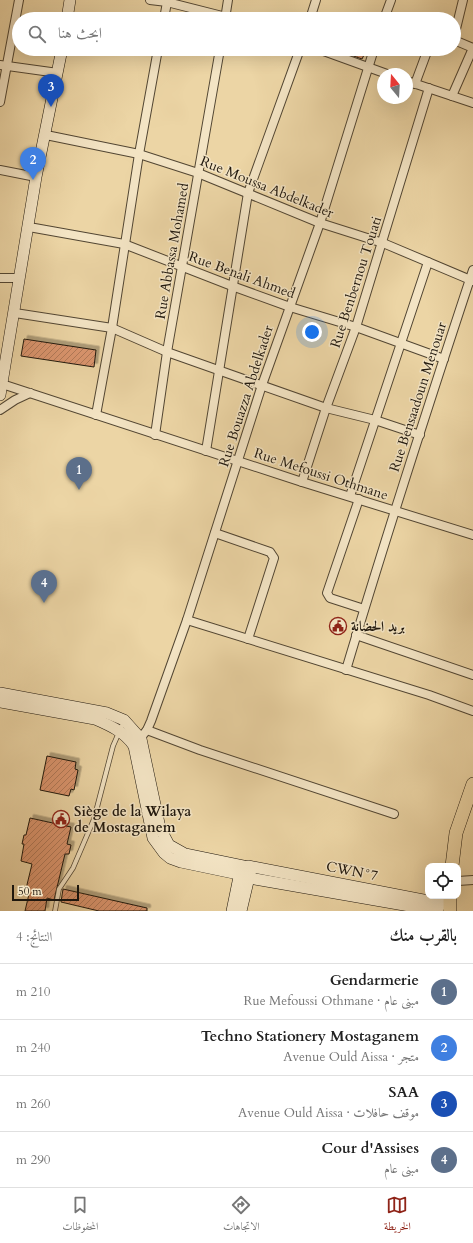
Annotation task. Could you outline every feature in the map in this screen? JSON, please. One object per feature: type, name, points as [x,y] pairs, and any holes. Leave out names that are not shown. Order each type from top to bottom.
[{"type":"main road","points":[[68,12],[70,0]]},
{"type":"main road","points":[[1,390],[36,177],[46,135],[61,56]]},
{"type":"main road","points":[[0,693],[107,713],[124,720],[141,738]]},
{"type":"main road","points":[[0,702],[95,719],[129,738],[141,738]]},
{"type":"main road","name":"CWN°7","points":[[141,738],[160,828],[169,845],[185,854],[245,872],[447,906]]},
{"type":"main road","points":[[452,863],[456,833],[473,784]]},
{"type":"main road","points":[[232,911],[245,872]]},
{"type":"main road","points":[[241,911],[245,872]]},
{"type":"street","points":[[16,12],[19,0]]},
{"type":"street","points":[[156,0],[206,12]]},
{"type":"street","points":[[226,12],[228,0]]},
{"type":"street","points":[[312,12],[316,0]]},
{"type":"street","points":[[387,12],[391,0]]},
{"type":"street","points":[[460,12],[463,0]]},
{"type":"street","points":[[165,12],[167,2]]},
{"type":"street","points":[[0,102],[4,66],[12,31]]},
{"type":"street","points":[[452,96],[473,48],[461,43]]},
{"type":"street","points":[[96,415],[112,328],[138,154],[157,56]]},
{"type":"street","name":"Rue Abbassa Mohamed","points":[[155,435],[167,352],[219,56]]},
{"type":"street","points":[[206,451],[248,193],[297,56]]},
{"type":"street","points":[[337,56],[377,70]]},
{"type":"street","name":"Rue Bouazza Abdelkader","points":[[141,738],[187,620],[262,385],[320,222],[372,56]]},
{"type":"street","points":[[425,56],[415,84],[473,103]]},
{"type":"street","points":[[4,66],[58,73]]},
{"type":"street","name":"Rue Benbernou Touati","points":[[302,482],[326,408],[356,327],[383,243],[429,88]]},
{"type":"street","name":"Rue Moussa Abdelkader","points":[[46,135],[138,154],[198,172],[320,222],[383,243],[471,281]]},
{"type":"street","points":[[0,170],[36,177]]},
{"type":"street","name":"Rue Benali Ahmed","points":[[29,227],[124,244],[232,286],[401,342],[444,359]]},
{"type":"street","points":[[350,496],[428,262]]},
{"type":"street","name":"Rue Bensaadoun Menouar","points":[[346,670],[394,510],[471,281],[473,270]]},
{"type":"street","points":[[0,278],[20,278]]},
{"type":"street","points":[[14,312],[112,328],[167,352],[326,408],[375,420],[420,435]]},
{"type":"street","name":"Rue Mefoussi Othmane","points":[[1,390],[30,393],[155,435],[473,535]]},
{"type":"street","points":[[0,410],[15,400],[30,393]]},
{"type":"street","points":[[359,499],[327,593],[330,598],[364,609]]},
{"type":"street","points":[[215,532],[270,552],[274,558],[248,639]]},
{"type":"street","points":[[187,620],[473,711]]},
{"type":"street","points":[[356,634],[473,675]]},
{"type":"street","points":[[141,738],[214,755],[394,814]]},
{"type":"street","points":[[461,881],[473,880]]},
{"type":"lane","points":[[55,911],[59,889],[73,868],[94,819],[113,746],[124,720]]},
{"type":"building","points":[[354,56],[364,56],[362,59]]},
{"type":"building","points":[[24,339],[96,350],[94,367],[21,356]]},
{"type":"building","points":[[47,756],[76,762],[75,769],[78,770],[74,790],[71,789],[69,796],[40,790]]},
{"type":"building","points":[[30,818],[71,827],[67,844],[71,845],[69,854],[65,854],[54,900],[47,898],[45,911],[25,911],[29,894],[25,893],[32,864],[21,861],[24,844],[22,844]]},
{"type":"building","points":[[63,889],[147,908],[147,911],[99,911],[61,902]]},
{"type":"place","name":"SAA","points":[[51,107]]},
{"type":"place","name":"Techno Stationery Mostaganem","points":[[33,180]]},
{"type":"place","name":"Gendarmerie","points":[[79,490]]},
{"type":"place","name":"Cour d'Assises","points":[[44,603]]},
{"type":"place","name":"بريد الحضانة","points":[[338,626]]},
{"type":"place","name":"Siège de la Wilaya de Mostaganem","points":[[61,819]]}]
